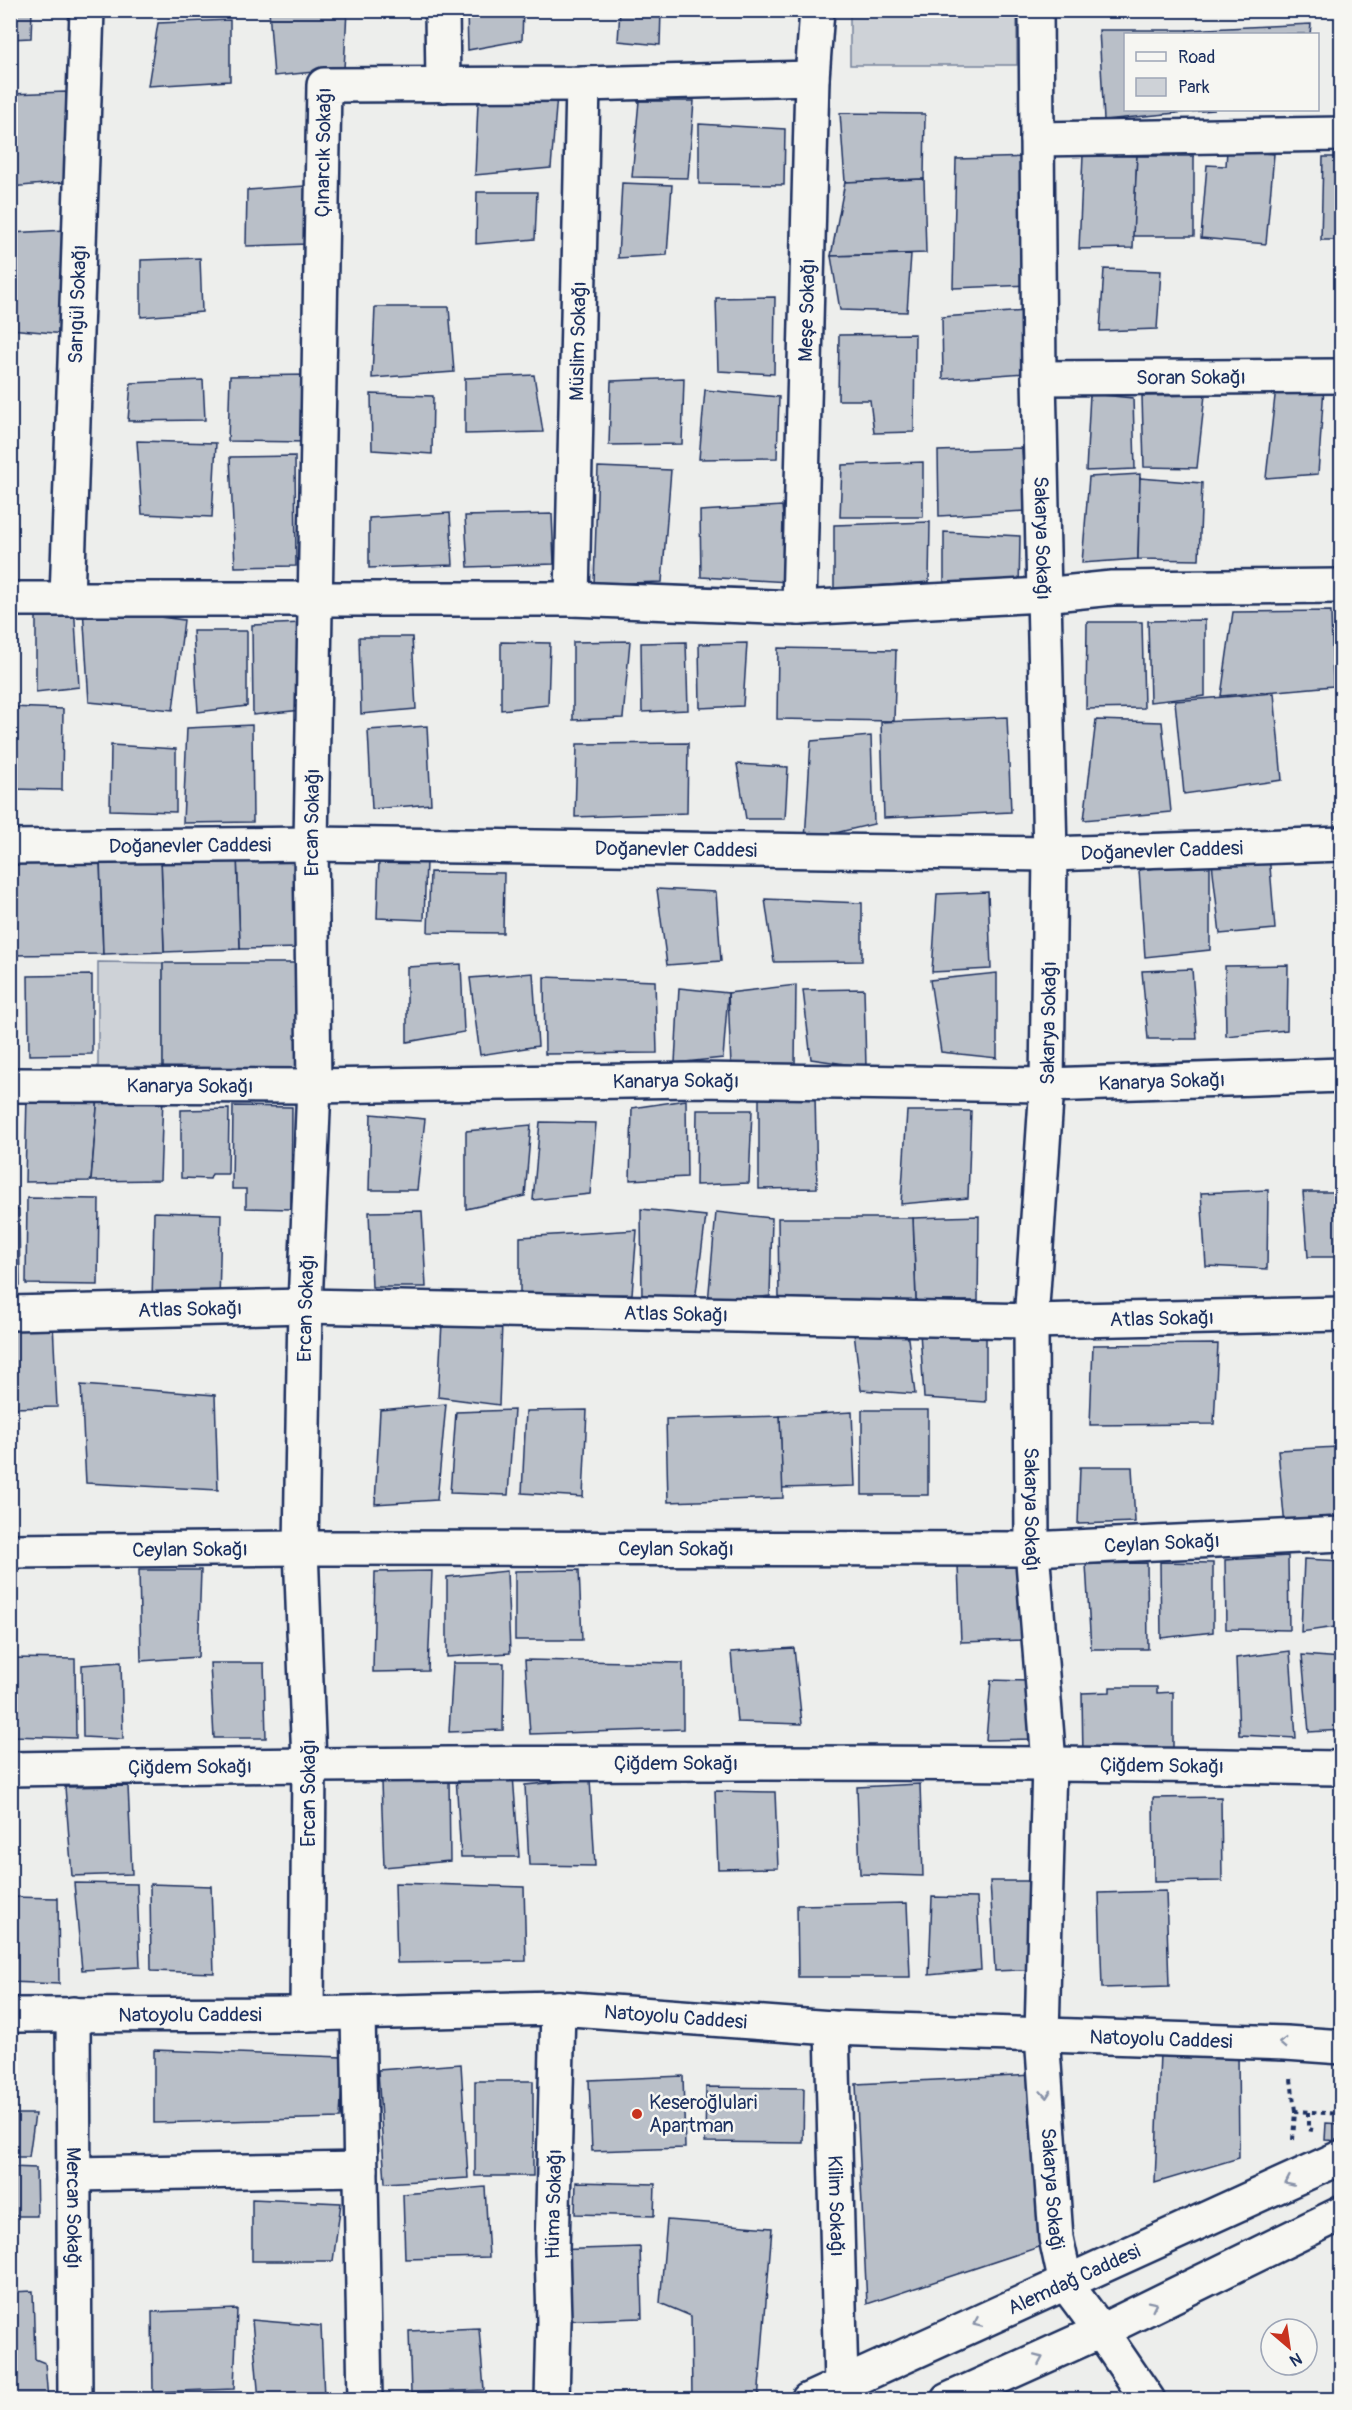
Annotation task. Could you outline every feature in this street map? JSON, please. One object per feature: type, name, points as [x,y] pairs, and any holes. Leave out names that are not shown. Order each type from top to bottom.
[{"type":"street","name":"Sarıgül Sokağı","points":[[67,598],[87,10]]},
{"type":"street","points":[[442,10],[443,85]]},
{"type":"street","name":"Meşe Sokağı","points":[[799,608],[812,78],[817,10]]},
{"type":"street","name":"Sakarya Sokağı","points":[[1036,10],[1039,378],[1050,854],[1047,1085],[1031,1321],[1032,1549],[1049,1763],[1042,2035]]},
{"type":"street","name":"Çınarcık Sokağı","points":[[315,600],[324,85],[583,84],[812,78]]},
{"type":"street","name":"Müslim Sokağı","points":[[572,598],[583,84]]},
{"type":"street","points":[[1037,139],[1341,134]]},
{"type":"street","name":"Soran Sokağı","points":[[1039,378],[1341,376]]},
{"type":"street","points":[[10,599],[572,598],[799,608],[1043,595],[1112,588],[1341,586]]},
{"type":"street","name":"Ercan Sokağı","points":[[307,2014],[309,1764],[301,1548],[305,1305],[314,1086],[311,844],[315,600]]},
{"type":"street","name":"Doğanevler Caddesi","points":[[10,847],[311,844],[1050,854],[1341,844]]},
{"type":"street","name":"Kanarya Sokağı","points":[[10,1085],[314,1086],[694,1080],[1047,1085],[1341,1076]]},
{"type":"street","name":"Atlas Sokağı","points":[[10,1313],[305,1305],[1031,1321],[1341,1314]]},
{"type":"street","name":"Ceylan Sokağı","points":[[10,1551],[301,1548],[1032,1549],[1341,1534]]},
{"type":"street","name":"Çiğdem Sokağı","points":[[10,1769],[309,1764],[1049,1763],[1341,1768]]},
{"type":"street","name":"Natoyolu Caddesi","points":[[10,2015],[307,2014],[558,2008],[832,2028],[1286,2043],[1341,2047]]},
{"type":"street","name":"Hüma Sokağı","points":[[552,2400],[554,2321],[552,2250],[558,2008]]},
{"type":"street","points":[[358,2013],[365,2400]]},
{"type":"street","name":"Mercan Sokağı","points":[[73,2014],[75,2400]]},
{"type":"street","name":"Kilim Sokağı","points":[[832,2028],[842,2384]]},
{"type":"street","name":"Sakarya Sokaği","points":[[1042,2035],[1056,2238],[1066,2284],[1148,2400]]},
{"type":"street","name":"Alemdağ Caddesi","points":[[808,2400],[1341,2157]]},
{"type":"street","points":[[74,2174],[361,2169]]},
{"type":"street","points":[[948,2400],[1101,2331],[1341,2213]]},
{"type":"path","points":[[1308,2112],[1308,2129],[1320,2130]]},
{"type":"path","points":[[1317,2113],[1341,2114]]},
{"type":"green space","points":[[850,11],[1017,11],[1017,65],[850,65]]},
{"type":"green space","points":[[98,962],[163,963],[163,1076],[98,1073]]},
{"type":"building","points":[[10,10],[32,10],[31,38],[10,39]]},
{"type":"building","points":[[164,10],[233,10],[233,12],[164,14]]},
{"type":"building","points":[[269,10],[347,10],[344,69],[274,76]]},
{"type":"building","points":[[467,10],[523,10],[522,40],[468,50]]},
{"type":"building","points":[[620,10],[661,10],[660,45],[618,41]]},
{"type":"building","points":[[230,20],[230,81],[148,86],[158,23]]},
{"type":"building","points":[[1311,24],[1310,33],[1187,33],[1187,30]]},
{"type":"building","points":[[1099,30],[1187,30],[1187,33],[1124,33],[1124,111],[1176,111],[1176,113],[1104,120]]},
{"type":"building","points":[[66,92],[67,182],[10,187],[10,94]]},
{"type":"building","points":[[557,95],[551,168],[475,175],[478,103]]},
{"type":"building","points":[[639,101],[694,101],[688,178],[632,177]]},
{"type":"building","points":[[1176,111],[1202,111],[1176,113]]},
{"type":"building","points":[[840,113],[925,114],[924,179],[845,182]]},
{"type":"building","points":[[699,124],[785,129],[784,185],[699,184]]},
{"type":"building","points":[[1227,150],[1274,154],[1266,244],[1201,238],[1207,165],[1226,166]]},
{"type":"building","points":[[1083,155],[1137,156],[1133,248],[1079,249]]},
{"type":"building","points":[[1137,156],[1194,156],[1194,236],[1133,236]]},
{"type":"building","points":[[1033,157],[1032,285],[953,288],[956,159]]},
{"type":"building","points":[[1323,157],[1342,157],[1342,240],[1321,240]]},
{"type":"building","points":[[924,179],[926,253],[831,256],[845,182]]},
{"type":"building","points":[[622,183],[672,185],[667,255],[618,258]]},
{"type":"building","points":[[305,186],[307,244],[246,246],[247,190]]},
{"type":"building","points":[[477,192],[537,192],[535,239],[476,244]]},
{"type":"building","points":[[66,230],[64,334],[10,329],[10,233]]},
{"type":"building","points":[[911,254],[907,312],[840,310],[831,256]]},
{"type":"building","points":[[200,258],[202,312],[141,317],[141,260]]},
{"type":"building","points":[[1336,267],[1342,267],[1342,345],[1336,345]]},
{"type":"building","points":[[1104,269],[1161,271],[1157,329],[1100,331]]},
{"type":"building","points":[[775,297],[774,374],[718,371],[716,298]]},
{"type":"building","points":[[375,307],[449,307],[454,372],[372,378]]},
{"type":"building","points":[[1026,311],[1026,373],[943,379],[942,317]]},
{"type":"building","points":[[915,334],[914,432],[874,433],[870,400],[838,400],[839,335]]},
{"type":"building","points":[[313,375],[310,442],[228,441],[230,376]]},
{"type":"building","points":[[534,375],[543,432],[465,434],[465,378]]},
{"type":"building","points":[[684,378],[682,444],[609,445],[611,381]]},
{"type":"building","points":[[203,380],[205,420],[128,421],[131,383]]},
{"type":"building","points":[[1276,387],[1324,387],[1318,474],[1266,478]]},
{"type":"building","points":[[705,390],[779,397],[777,458],[699,459]]},
{"type":"building","points":[[371,394],[433,396],[432,454],[372,450]]},
{"type":"building","points":[[1090,394],[1133,398],[1135,469],[1086,471]]},
{"type":"building","points":[[1205,395],[1197,468],[1144,467],[1142,396]]},
{"type":"building","points":[[137,441],[216,443],[212,517],[142,514]]},
{"type":"building","points":[[1022,448],[1025,511],[939,516],[938,451]]},
{"type":"building","points":[[295,456],[296,566],[235,567],[230,457]]},
{"type":"building","points":[[923,462],[923,517],[840,517],[842,465]]},
{"type":"building","points":[[598,467],[671,470],[662,582],[594,584]]},
{"type":"building","points":[[1140,474],[1138,559],[1082,563],[1089,477]]},
{"type":"building","points":[[1140,478],[1202,483],[1199,560],[1138,559]]},
{"type":"building","points":[[782,506],[789,582],[701,577],[700,511]]},
{"type":"building","points":[[450,513],[453,565],[369,568],[369,518]]},
{"type":"building","points":[[552,514],[554,564],[468,567],[465,516]]},
{"type":"building","points":[[930,522],[929,582],[834,589],[834,525]]},
{"type":"building","points":[[944,532],[1020,536],[1019,591],[944,591]]},
{"type":"building","points":[[36,603],[74,604],[79,687],[36,692]]},
{"type":"building","points":[[83,608],[184,620],[173,710],[89,702]]},
{"type":"building","points":[[1331,611],[1333,686],[1221,696],[1233,612]]},
{"type":"building","points":[[1205,620],[1205,696],[1150,702],[1148,621]]},
{"type":"building","points":[[1087,622],[1142,622],[1144,708],[1086,709]]},
{"type":"building","points":[[303,623],[302,710],[253,715],[252,625]]},
{"type":"building","points":[[193,631],[247,631],[247,706],[198,712]]},
{"type":"building","points":[[359,637],[412,637],[416,709],[361,714]]},
{"type":"building","points":[[630,641],[623,718],[573,720],[573,642]]},
{"type":"building","points":[[501,642],[550,643],[548,705],[501,710]]},
{"type":"building","points":[[686,642],[688,710],[642,712],[641,643]]},
{"type":"building","points":[[747,643],[743,706],[700,708],[699,644]]},
{"type":"building","points":[[778,648],[896,650],[894,721],[777,719]]},
{"type":"building","points":[[1274,693],[1282,780],[1184,794],[1175,701]]},
{"type":"building","points":[[10,707],[63,709],[62,790],[10,789]]},
{"type":"building","points":[[1007,717],[1011,812],[884,818],[881,722]]},
{"type":"building","points":[[1096,720],[1162,722],[1171,812],[1084,820]]},
{"type":"building","points":[[252,725],[253,822],[183,823],[187,728]]},
{"type":"building","points":[[427,726],[431,804],[372,809],[368,730]]},
{"type":"building","points":[[871,736],[874,824],[805,840],[811,741]]},
{"type":"building","points":[[688,743],[687,813],[575,817],[577,744]]},
{"type":"building","points":[[111,745],[176,749],[176,812],[110,810]]},
{"type":"building","points":[[737,764],[788,767],[785,819],[746,819]]},
{"type":"building","points":[[1269,854],[1275,929],[1220,934],[1212,863]]},
{"type":"building","points":[[237,855],[300,855],[302,948],[240,949]]},
{"type":"building","points":[[237,855],[240,949],[164,952],[161,857]]},
{"type":"building","points":[[10,857],[100,857],[103,954],[10,955]]},
{"type":"building","points":[[100,857],[161,857],[164,952],[103,954]]},
{"type":"building","points":[[379,859],[426,860],[424,920],[377,918]]},
{"type":"building","points":[[1210,862],[1210,950],[1145,957],[1139,870]]},
{"type":"building","points":[[430,872],[504,873],[503,933],[428,932]]},
{"type":"building","points":[[657,889],[716,892],[721,961],[667,965]]},
{"type":"building","points":[[988,892],[991,969],[932,972],[937,894]]},
{"type":"building","points":[[765,899],[862,903],[862,961],[774,962]]},
{"type":"building","points":[[1340,955],[1342,955],[1342,1044],[1341,1044]]},
{"type":"building","points":[[163,963],[301,963],[301,1075],[163,1076]]},
{"type":"building","points":[[461,964],[464,1032],[407,1042],[407,967]]},
{"type":"building","points":[[1288,965],[1287,1030],[1226,1036],[1225,966]]},
{"type":"building","points":[[1192,969],[1197,1039],[1148,1039],[1142,971]]},
{"type":"building","points":[[533,973],[538,1046],[480,1055],[470,978]]},
{"type":"building","points":[[997,973],[997,1058],[941,1052],[930,980]]},
{"type":"building","points":[[92,975],[92,1054],[29,1055],[28,976]]},
{"type":"building","points":[[544,977],[655,981],[657,1053],[545,1054]]},
{"type":"building","points":[[796,985],[795,1065],[731,1066],[728,993]]},
{"type":"building","points":[[679,988],[728,993],[723,1058],[675,1063]]},
{"type":"building","points":[[864,989],[866,1067],[811,1059],[803,990]]},
{"type":"building","points":[[759,1094],[815,1095],[817,1188],[759,1189]]},
{"type":"building","points":[[27,1095],[98,1096],[91,1181],[25,1182]]},
{"type":"building","points":[[98,1096],[163,1097],[160,1180],[91,1181]]},
{"type":"building","points":[[686,1100],[687,1177],[630,1180],[632,1108]]},
{"type":"building","points":[[233,1106],[292,1107],[291,1209],[246,1208],[246,1189],[232,1189]]},
{"type":"building","points":[[229,1109],[228,1174],[212,1174],[210,1179],[181,1178],[181,1110]]},
{"type":"building","points":[[697,1110],[752,1110],[749,1183],[696,1185]]},
{"type":"building","points":[[907,1111],[971,1111],[968,1198],[901,1204]]},
{"type":"building","points":[[371,1114],[425,1119],[417,1190],[369,1190]]},
{"type":"building","points":[[540,1122],[596,1123],[590,1194],[533,1200]]},
{"type":"building","points":[[531,1125],[525,1196],[466,1209],[466,1131]]},
{"type":"building","points":[[1268,1190],[1267,1269],[1206,1266],[1201,1193]]},
{"type":"building","points":[[1303,1192],[1342,1192],[1342,1257],[1308,1257]]},
{"type":"building","points":[[27,1198],[99,1199],[98,1285],[26,1284]]},
{"type":"building","points":[[641,1209],[706,1216],[695,1301],[642,1297]]},
{"type":"building","points":[[10,1210],[19,1210],[20,1286],[10,1286]]},
{"type":"building","points":[[422,1211],[426,1287],[372,1287],[369,1212]]},
{"type":"building","points":[[154,1212],[221,1214],[219,1304],[152,1302]]},
{"type":"building","points":[[716,1212],[772,1218],[770,1296],[708,1303]]},
{"type":"building","points":[[979,1216],[978,1301],[916,1301],[913,1218]]},
{"type":"building","points":[[778,1218],[913,1218],[916,1301],[779,1298]]},
{"type":"building","points":[[637,1230],[632,1294],[520,1295],[520,1237]]},
{"type":"building","points":[[442,1322],[502,1322],[499,1405],[438,1397]]},
{"type":"building","points":[[53,1323],[57,1407],[10,1408],[10,1327]]},
{"type":"building","points":[[853,1325],[907,1331],[915,1394],[861,1390]]},
{"type":"building","points":[[920,1331],[986,1331],[986,1402],[924,1398]]},
{"type":"building","points":[[1218,1344],[1214,1424],[1090,1425],[1093,1345]]},
{"type":"building","points":[[81,1385],[215,1395],[218,1490],[86,1483]]},
{"type":"building","points":[[446,1404],[437,1500],[375,1504],[380,1410]]},
{"type":"building","points":[[514,1410],[508,1495],[450,1493],[456,1412]]},
{"type":"building","points":[[587,1410],[583,1497],[522,1493],[526,1411]]},
{"type":"building","points":[[862,1410],[928,1410],[928,1495],[862,1495]]},
{"type":"building","points":[[852,1412],[855,1486],[782,1488],[780,1416]]},
{"type":"building","points":[[780,1416],[783,1498],[668,1502],[666,1419]]},
{"type":"building","points":[[1338,1447],[1339,1526],[1285,1527],[1278,1450]]},
{"type":"building","points":[[1080,1467],[1132,1467],[1135,1522],[1078,1524]]},
{"type":"building","points":[[1288,1556],[1289,1630],[1226,1629],[1225,1560]]},
{"type":"building","points":[[1304,1559],[1342,1561],[1342,1626],[1301,1632]]},
{"type":"building","points":[[1160,1562],[1213,1563],[1213,1632],[1161,1638]]},
{"type":"building","points":[[1020,1563],[1023,1640],[961,1642],[958,1565]]},
{"type":"building","points":[[1147,1563],[1148,1649],[1091,1649],[1086,1564]]},
{"type":"building","points":[[139,1570],[201,1570],[198,1657],[141,1661]]},
{"type":"building","points":[[579,1570],[582,1640],[515,1640],[515,1571]]},
{"type":"building","points":[[432,1571],[428,1671],[373,1672],[375,1572]]},
{"type":"building","points":[[507,1571],[510,1653],[447,1657],[447,1577]]},
{"type":"building","points":[[794,1648],[802,1724],[737,1722],[731,1652]]},
{"type":"building","points":[[1290,1651],[1296,1738],[1239,1735],[1236,1658]]},
{"type":"building","points":[[1302,1655],[1342,1658],[1342,1730],[1309,1732]]},
{"type":"building","points":[[10,1658],[75,1659],[76,1738],[10,1736]]},
{"type":"building","points":[[525,1660],[683,1663],[683,1729],[530,1734]]},
{"type":"building","points":[[121,1662],[123,1739],[83,1737],[82,1665]]},
{"type":"building","points":[[210,1663],[264,1663],[266,1738],[214,1738]]},
{"type":"building","points":[[453,1663],[504,1663],[503,1730],[449,1732]]},
{"type":"building","points":[[991,1680],[1029,1681],[1033,1739],[986,1740]]},
{"type":"building","points":[[1110,1687],[1157,1687],[1157,1693],[1173,1692],[1173,1757],[1137,1757],[1137,1746],[1121,1747],[1121,1757],[1083,1758],[1082,1693],[1110,1692]]},
{"type":"building","points":[[513,1775],[519,1857],[461,1857],[456,1776]]},
{"type":"building","points":[[449,1777],[450,1861],[384,1867],[381,1782]]},
{"type":"building","points":[[590,1779],[595,1866],[529,1865],[525,1785]]},
{"type":"building","points":[[920,1784],[923,1876],[860,1874],[857,1787]]},
{"type":"building","points":[[128,1786],[132,1874],[72,1876],[65,1787]]},
{"type":"building","points":[[715,1791],[775,1792],[778,1868],[718,1869]]},
{"type":"building","points":[[1221,1797],[1222,1881],[1154,1882],[1153,1798]]},
{"type":"building","points":[[990,1881],[1043,1881],[1043,1969],[995,1971]]},
{"type":"building","points":[[74,1883],[137,1884],[140,1967],[82,1970]]},
{"type":"building","points":[[395,1883],[524,1887],[526,1961],[397,1963]]},
{"type":"building","points":[[150,1884],[211,1886],[214,1973],[151,1971]]},
{"type":"building","points":[[1166,1891],[1169,1986],[1102,1988],[1099,1893]]},
{"type":"building","points":[[10,1897],[58,1898],[59,1984],[10,1982]]},
{"type":"building","points":[[932,1897],[977,1898],[981,1970],[929,1975]]},
{"type":"building","points":[[907,1903],[910,1977],[798,1977],[797,1905]]},
{"type":"building","points":[[154,2050],[343,2057],[340,2118],[154,2123]]},
{"type":"building","points":[[1238,2052],[1239,2158],[1155,2183],[1160,2053]]},
{"type":"building","points":[[461,2064],[468,2178],[385,2183],[378,2070]]},
{"type":"building","points":[[1033,2075],[1042,2246],[867,2304],[856,2084]]},
{"type":"building","name":"Keseroğlulari Apartman","points":[[683,2076],[685,2148],[592,2151],[589,2080]]},
{"type":"building","points":[[475,2081],[533,2081],[533,2176],[475,2176]]},
{"type":"building","points":[[706,2087],[804,2088],[803,2143],[705,2142]]},
{"type":"building","points":[[10,2114],[35,2114],[29,2157],[10,2157]]},
{"type":"building","points":[[1326,2123],[1342,2124],[1342,2141],[1325,2140]]},
{"type":"building","points":[[10,2167],[36,2168],[37,2216],[10,2216]]},
{"type":"building","points":[[576,2182],[655,2184],[654,2216],[575,2214]]},
{"type":"building","points":[[485,2187],[489,2257],[405,2259],[403,2194]]},
{"type":"building","points":[[252,2199],[341,2203],[333,2261],[252,2261]]},
{"type":"building","points":[[667,2220],[772,2228],[758,2400],[692,2400],[691,2316],[660,2303]]},
{"type":"building","points":[[640,2247],[642,2318],[554,2321],[552,2250]]},
{"type":"building","points":[[33,2291],[35,2359],[45,2363],[48,2400],[10,2400],[10,2292]]},
{"type":"building","points":[[237,2309],[234,2389],[153,2392],[152,2312]]},
{"type":"building","points":[[252,2320],[321,2326],[324,2398],[259,2400]]},
{"type":"building","points":[[479,2328],[484,2390],[411,2393],[409,2331]]},
{"type":"place","name":"Keseroğlulari Apartman","points":[[637,2114]]}]
